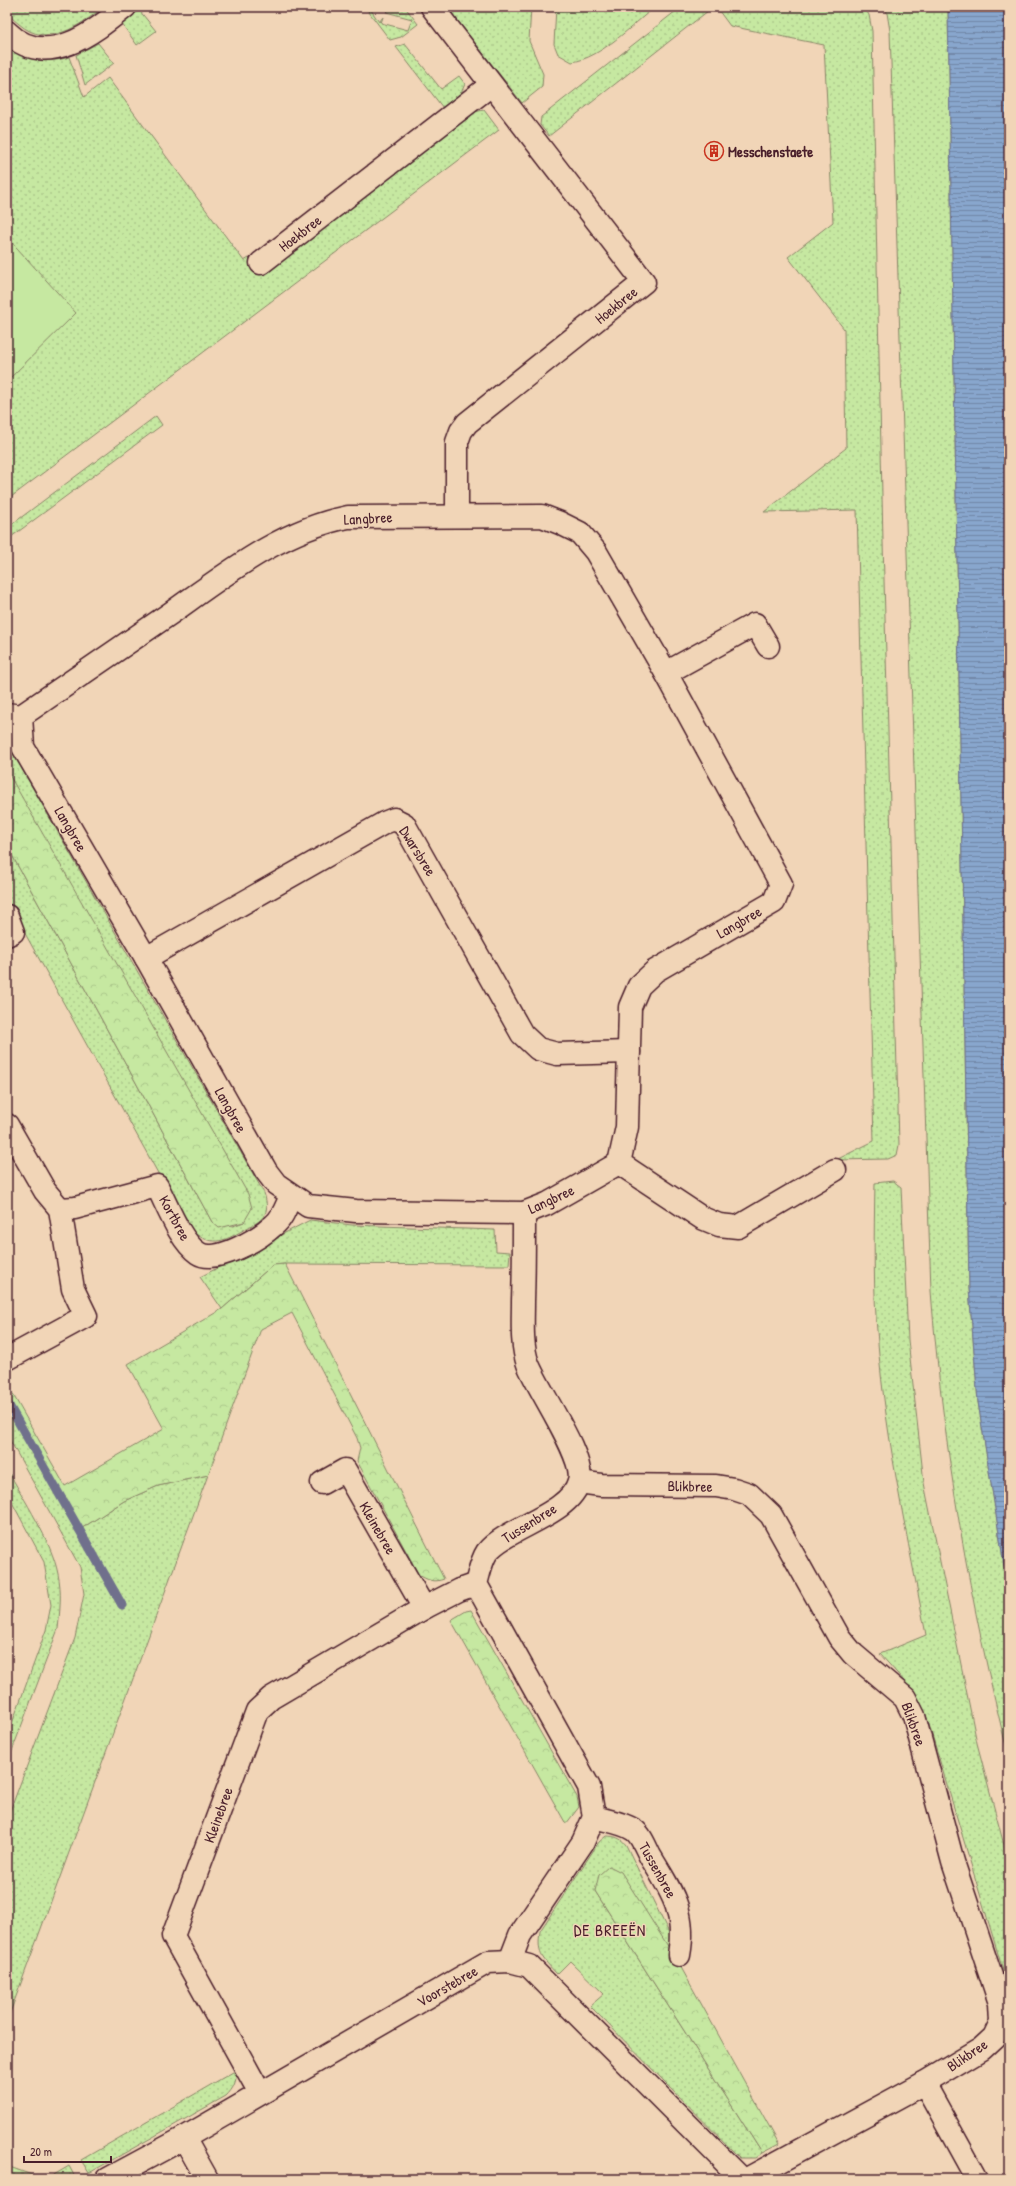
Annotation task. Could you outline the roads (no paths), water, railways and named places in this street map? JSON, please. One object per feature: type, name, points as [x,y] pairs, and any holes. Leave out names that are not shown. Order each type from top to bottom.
[{"type":"street","points":[[7,32],[22,42],[33,46],[51,48],[70,45],[94,32],[126,7]]},
{"type":"street","name":"Hoekbree","points":[[432,7],[644,282],[467,423],[461,431],[457,442],[457,516]]},
{"type":"street","name":"Hoekbree","points":[[261,263],[491,85]]},
{"type":"street","name":"Langbree","points":[[542,516],[560,523],[580,533],[596,552],[666,673],[781,884],[774,902],[655,971],[639,986],[630,1007],[627,1127],[619,1163],[547,1204],[524,1213],[356,1211],[308,1206],[291,1196],[276,1184],[266,1171],[146,958],[23,747],[14,715],[248,559],[301,531],[330,520],[348,517],[542,516]]},
{"type":"street","points":[[666,673],[755,624],[768,646]]},
{"type":"street","name":"Dwarsbree","points":[[146,958],[384,823],[394,819],[404,824],[522,1034],[538,1049],[557,1054],[629,1052]]},
{"type":"street","points":[[7,916],[13,932],[7,935]]},
{"type":"street","points":[[7,1125],[45,1192],[60,1209],[73,1289],[86,1316],[7,1360]]},
{"type":"street","points":[[619,1163],[702,1218],[719,1225],[738,1226],[835,1170]]},
{"type":"street","name":"Kortbree","points":[[60,1209],[76,1208],[157,1186],[188,1244],[199,1254],[213,1257],[227,1253],[275,1225],[282,1217],[291,1196]]},
{"type":"street","points":[[524,1213],[523,1334],[527,1362],[536,1383],[574,1452],[579,1468],[579,1482]]},
{"type":"street","name":"Kleinebree","points":[[322,1483],[345,1470],[424,1608]]},
{"type":"street","name":"Tussenbree","points":[[476,1584],[487,1553],[500,1541],[551,1512],[570,1496],[579,1482]]},
{"type":"street","name":"Blikbree","points":[[579,1482],[601,1485],[716,1486],[734,1489],[749,1494],[771,1515],[839,1637],[853,1654],[905,1698],[914,1716],[953,1862],[1002,2014],[1001,2022],[994,2037],[981,2049],[924,2083],[747,2179]]},
{"type":"street","points":[[476,1584],[589,1787],[594,1817],[583,1842],[520,1935],[510,1961]]},
{"type":"street","name":"Kleinebree","points":[[260,2093],[173,1936],[257,1711],[271,1698],[424,1608],[459,1590],[476,1584]]},
{"type":"street","name":"Tussenbree","points":[[594,1817],[623,1824],[636,1831],[676,1901],[682,1935],[679,1955]]},
{"type":"street","name":"Voorstebree","points":[[108,2179],[184,2138],[488,1962],[510,1961],[529,1966],[742,2179]]},
{"type":"street","points":[[924,2083],[977,2179]]},
{"type":"street","points":[[184,2138],[207,2179]]},
{"type":"water","points":[[948,7],[1009,7],[1009,1596],[978,1402],[969,1288]]},
{"type":"waterway","points":[[7,1402],[122,1605]]},
{"type":"place","name":"Messchenstaete","points":[[714,151]]},
{"type":"district","name":"DE BREEËN","points":[[610,1930]]}]
